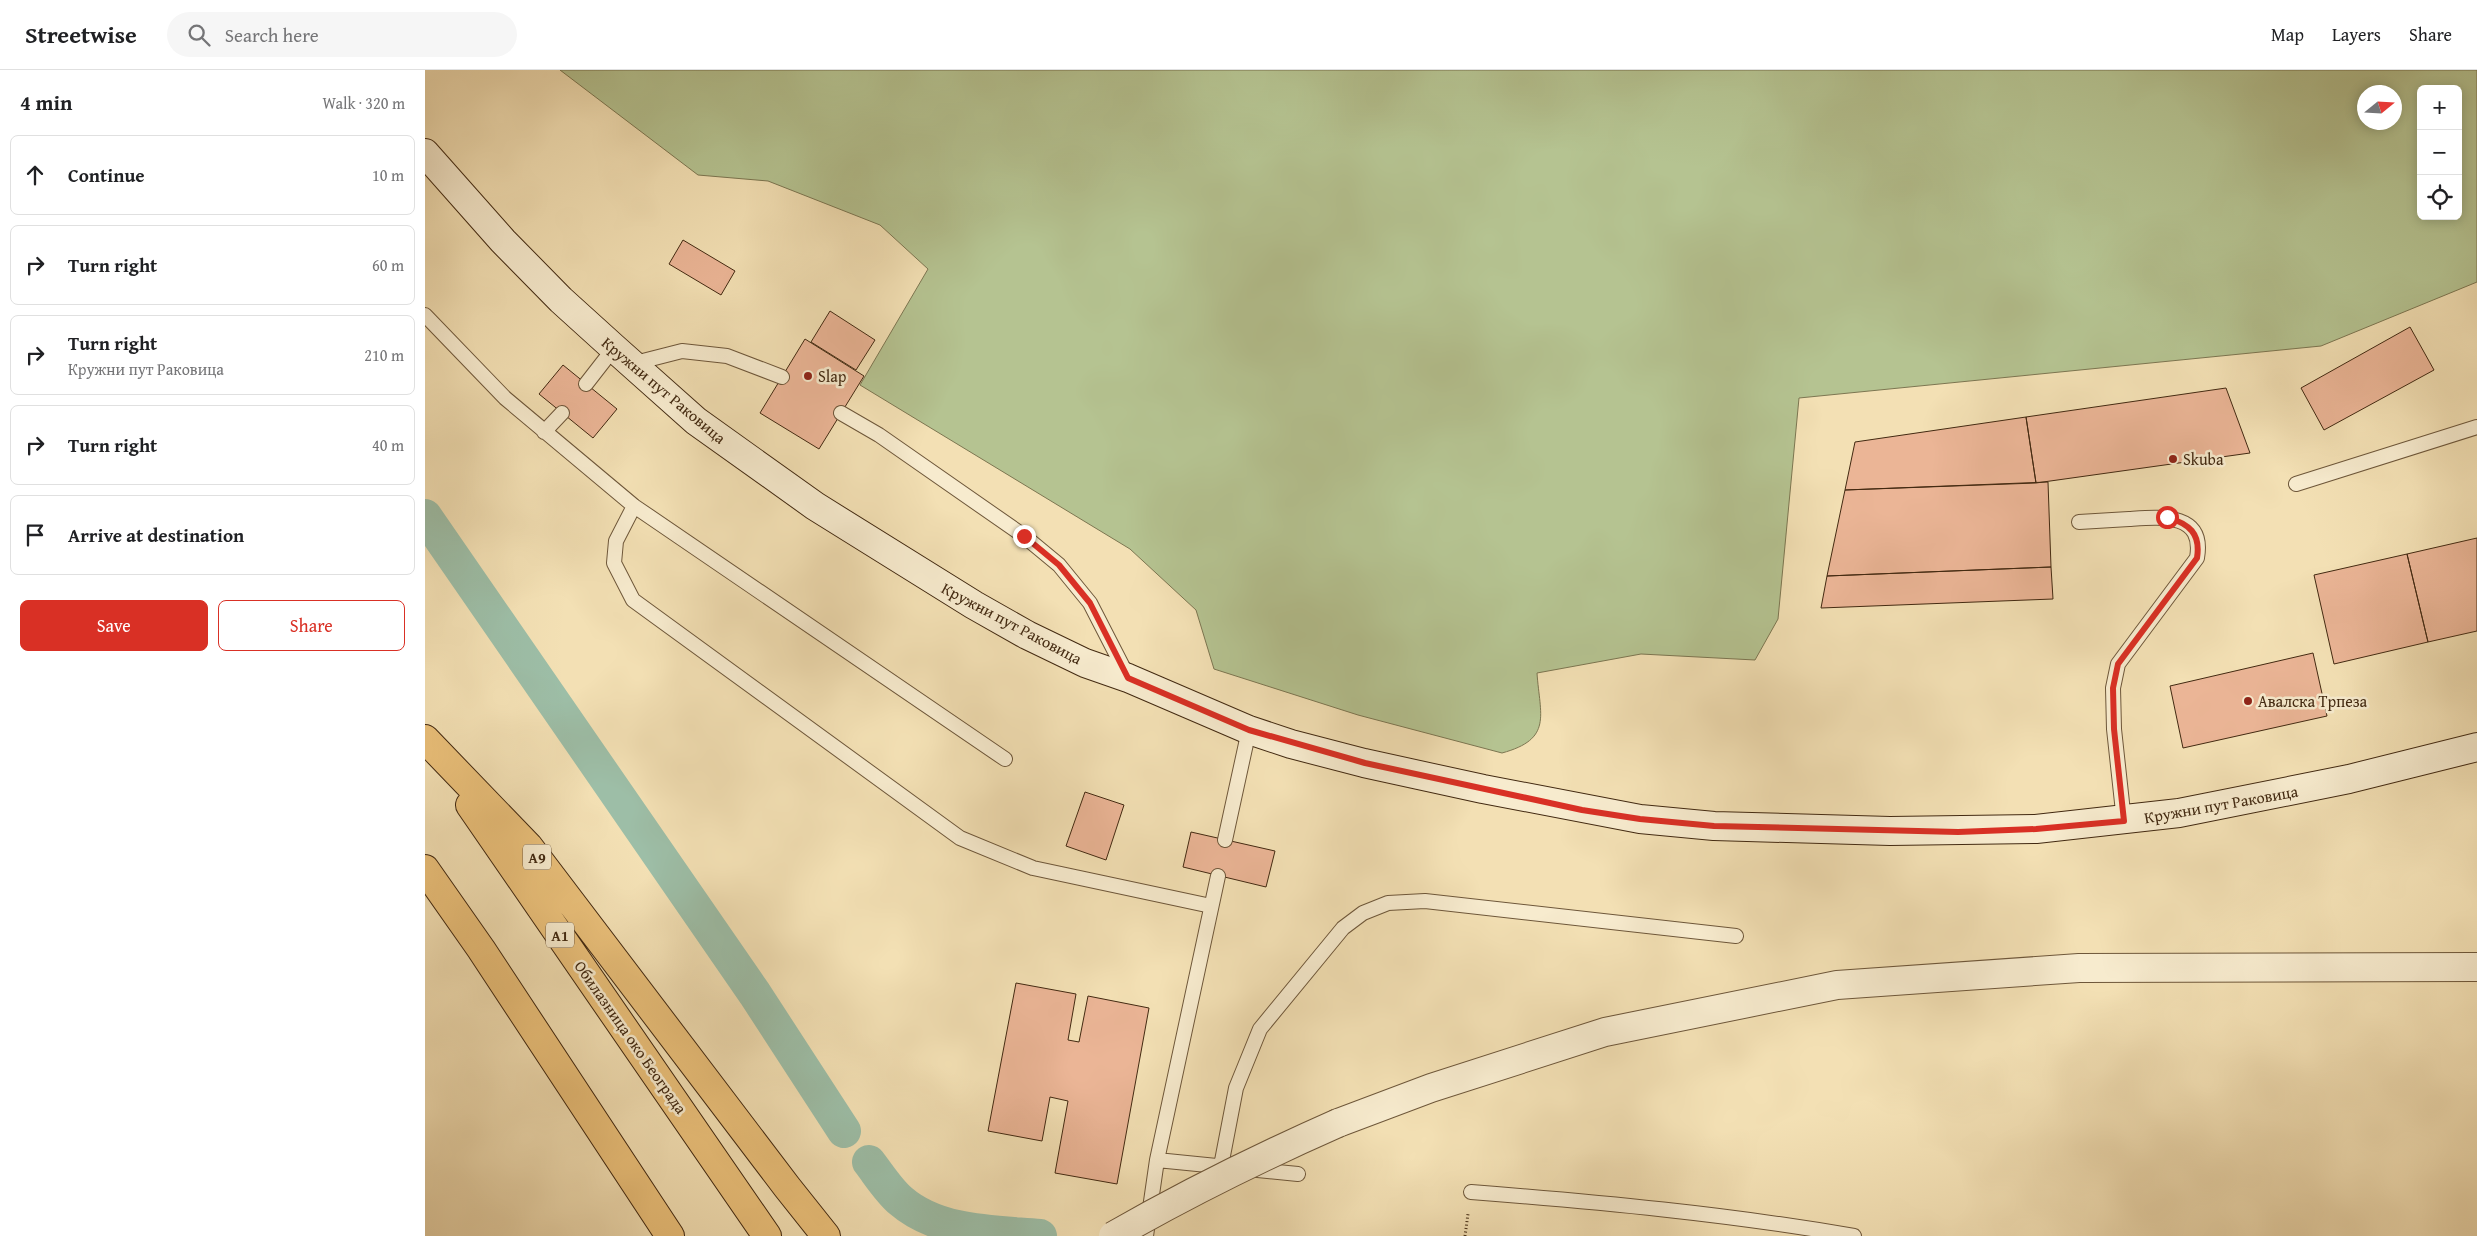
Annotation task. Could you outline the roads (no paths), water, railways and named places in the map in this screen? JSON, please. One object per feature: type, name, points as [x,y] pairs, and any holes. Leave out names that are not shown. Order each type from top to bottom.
[{"type":"highway","name":"Обилазница око Београда","points":[[425,740],[767,1236]]},
{"type":"highway","name":"A9","points":[[425,740],[529,847],[826,1236]]},
{"type":"highway","points":[[425,870],[481,949],[670,1236]]},
{"type":"main road","name":"Кружни пут Раковица","points":[[425,153],[509,247],[561,300],[622,356],[696,421],[815,506],[974,605],[1027,635],[1085,662],[1128,678],[1249,730],[1365,763],[1573,808],[1640,819],[1723,826],[1890,832],[2036,829],[2124,821],[2179,813],[2331,783],[2477,747]]},
{"type":"main road","points":[[1113,1236],[1173,1202],[1268,1154],[1338,1123],[1431,1088],[1605,1032],[1837,985],[2079,968],[2477,967]]},
{"type":"lane","points":[[425,315],[505,398],[634,506],[1005,759]]},
{"type":"lane","points":[[586,384],[622,356],[682,351],[727,356],[782,377]]},
{"type":"lane","points":[[545,432],[562,413]]},
{"type":"lane","points":[[841,413],[879,435],[1000,519],[1059,565],[1090,603],[1128,678]]},
{"type":"lane","points":[[2296,484],[2477,427]]},
{"type":"lane","points":[[634,506],[616,541],[614,562],[633,600],[960,838],[1033,868],[1211,906]]},
{"type":"lane","points":[[2079,522],[2167,517],[2187,525],[2195,534],[2199,547],[2197,558],[2118,664],[2113,688],[2114,729],[2124,821]]},
{"type":"lane","points":[[1225,840],[1249,730]]},
{"type":"lane","points":[[1146,1236],[1157,1160],[1217,876]]},
{"type":"lane","points":[[1221,1166],[1236,1088],[1260,1029],[1343,928],[1363,913],[1388,903],[1425,901],[1736,936]]},
{"type":"lane","points":[[1157,1160],[1297,1174]]},
{"type":"lane","points":[[1471,1192],[1610,1203],[1809,1228],[1854,1236]]},
{"type":"waterway","points":[[425,516],[755,994],[844,1131]]},
{"type":"waterway","points":[[869,1162],[888,1188],[901,1201],[916,1212],[932,1219],[949,1225],[986,1232],[1040,1236]]},
{"type":"place","name":"Slap","points":[[808,376]]},
{"type":"place","name":"Skuba","points":[[2173,459]]},
{"type":"place","name":"Авалска Трпеза","points":[[2248,701]]}]
